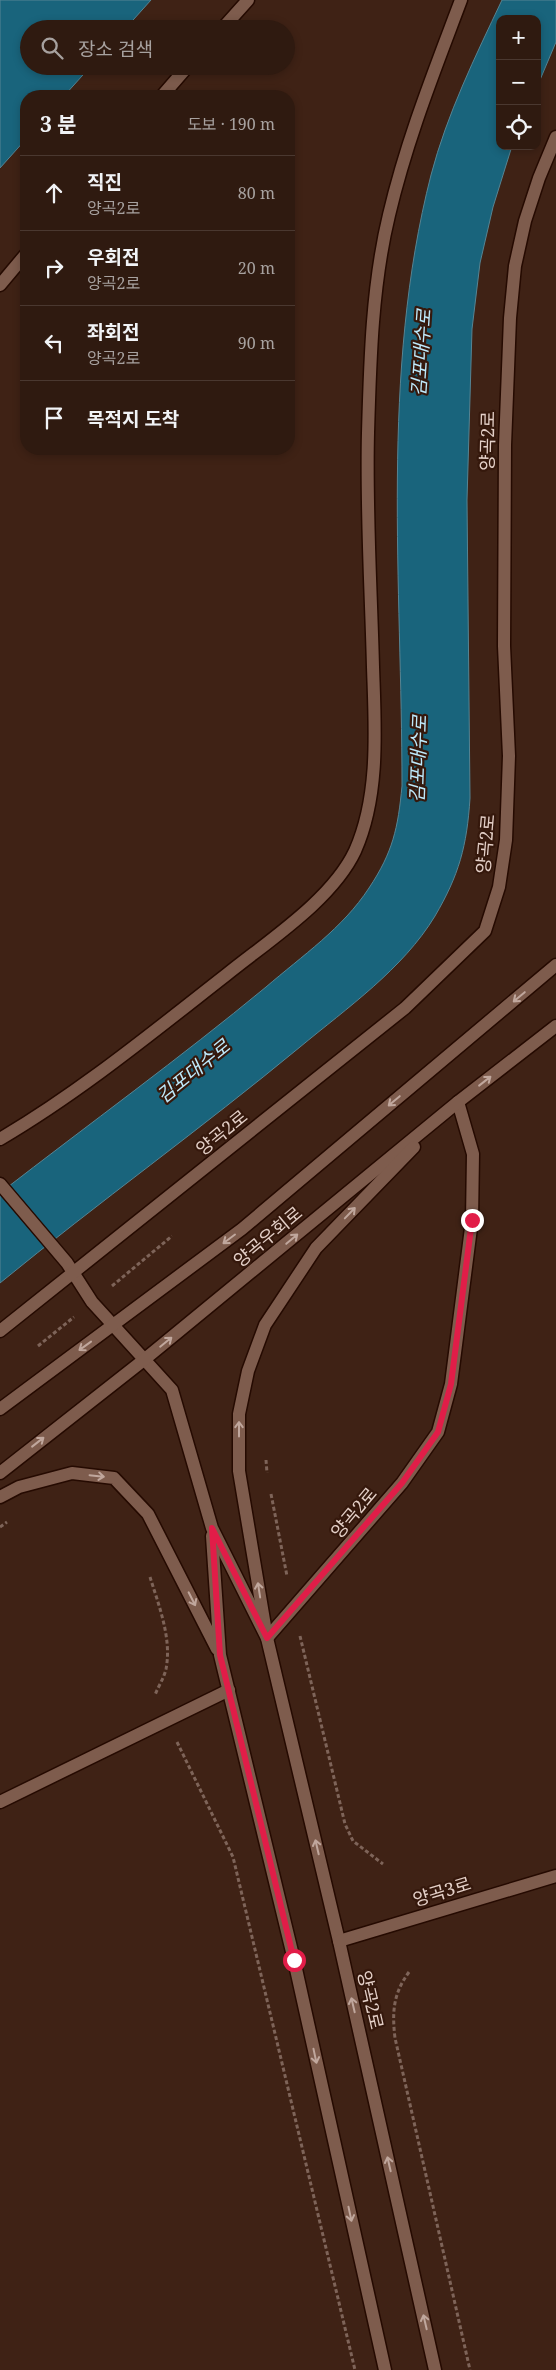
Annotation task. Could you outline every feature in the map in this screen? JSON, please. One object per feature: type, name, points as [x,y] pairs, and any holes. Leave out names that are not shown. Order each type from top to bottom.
[{"type":"main road","points":[[230,20],[248,0]]},
{"type":"main road","points":[[0,1139],[64,1098],[153,1032],[273,938],[321,898],[342,873],[355,851],[366,819],[373,759],[374,720],[368,514],[368,436],[374,322],[381,253],[388,217],[414,123],[461,0]]},
{"type":"main road","points":[[167,90],[180,75]]},
{"type":"main road","name":"양곡2로","points":[[0,1330],[70,1268],[405,1008],[486,931],[499,886],[506,821],[509,756],[504,646],[505,445],[510,318],[515,266],[525,221],[539,178],[556,136]]},
{"type":"main road","points":[[0,285],[20,261]]},
{"type":"main road","name":"양곡우회로","points":[[0,1409],[242,1230],[556,965]]},
{"type":"main road","name":"양곡우회로","points":[[0,1473],[145,1359],[458,1102],[556,1026]]},
{"type":"main road","points":[[267,1638],[239,1471],[239,1414],[248,1372],[265,1325],[316,1248],[458,1102]]},
{"type":"main road","name":"양곡2로","points":[[267,1638],[402,1483],[438,1432],[451,1384],[472,1220],[473,1154],[458,1102]]},
{"type":"main road","name":"양곡2로","points":[[0,1184],[70,1268],[92,1302],[172,1390],[212,1528],[267,1638],[339,1941],[435,2370]]},
{"type":"main road","points":[[0,1497],[20,1487],[72,1473],[114,1478],[148,1514],[220,1655]]},
{"type":"main road","name":"양곡2로","points":[[212,1528],[220,1655],[294,1960],[385,2370]]},
{"type":"main road","points":[[0,1802],[229,1690]]},
{"type":"main road","name":"양곡3로","points":[[339,1941],[556,1876]]},
{"type":"path","points":[[148,1569],[161,1614],[167,1651],[166,1671],[155,1694]]},
{"type":"path","points":[[175,1737],[233,1856],[355,2370]]},
{"type":"path","points":[[409,1972],[395,1996],[392,2013],[395,2038],[470,2370]]},
{"type":"water","points":[[0,0],[151,0],[133,20],[20,20],[20,75],[83,75],[69,90],[20,90],[20,146],[0,168]]},
{"type":"water","name":"김포대수로","points":[[502,0],[556,0],[556,42],[541,78],[541,15],[496,15],[496,150],[511,150],[493,207],[480,263],[472,329],[467,500],[470,798],[467,831],[456,873],[435,916],[422,935],[373,987],[263,1077],[0,1283],[0,1193],[201,1039],[321,941],[359,902],[377,875],[389,851],[399,815],[402,786],[397,479],[399,402],[405,326],[415,250],[431,175],[445,130],[462,86]]},
{"type":"route","points":[[294,1960],[220,1655],[212,1528],[267,1638],[350,1545],[402,1483],[438,1432],[451,1384],[472,1220]]}]
